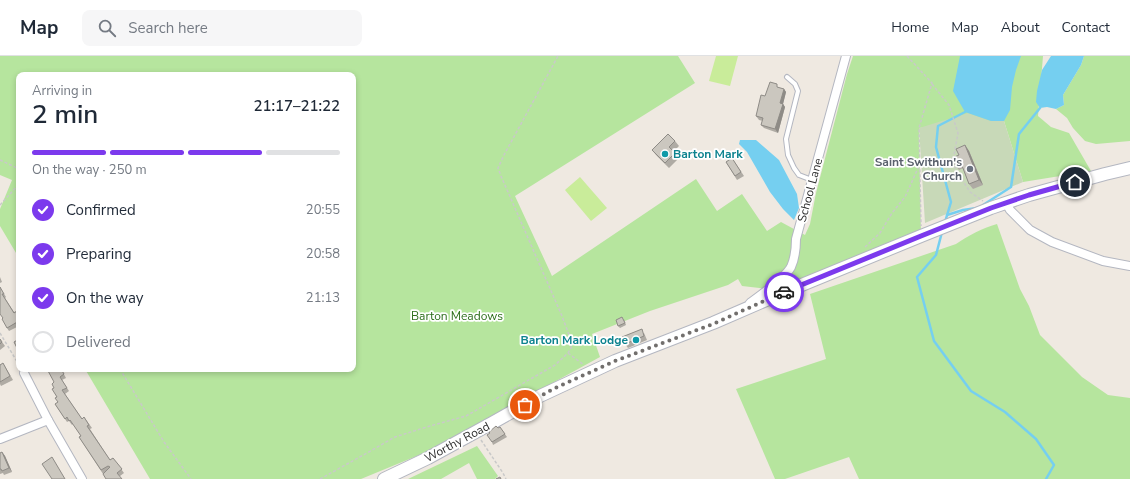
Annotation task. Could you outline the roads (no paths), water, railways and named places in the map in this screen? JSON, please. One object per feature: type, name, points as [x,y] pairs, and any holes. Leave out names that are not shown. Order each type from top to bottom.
[{"type":"main road","name":"Worthy Road","points":[[384,479],[478,435],[540,396],[615,361],[713,324],[748,307],[991,208],[1029,195],[1130,168]]},
{"type":"street","name":"School Lane","points":[[748,307],[750,303],[790,269],[796,253],[796,239],[846,56]]},
{"type":"street","points":[[1006,203],[1010,210],[1030,230],[1052,242],[1103,261],[1130,266]]},
{"type":"street","points":[[24,373],[48,420],[82,479]]},
{"type":"street","points":[[28,381],[36,377]]},
{"type":"street","points":[[0,439],[48,420]]},
{"type":"lane","points":[[787,77],[795,84],[798,91],[786,139],[787,149],[790,160],[797,173],[802,177],[812,180]]},
{"type":"water","points":[[960,56],[1021,56],[1012,87],[1010,110],[1004,121],[991,121],[965,112],[953,91]]},
{"type":"water","points":[[1051,56],[1084,56],[1081,65],[1063,95],[1064,105],[1056,109],[1047,107],[1040,108],[1036,102],[1042,70]]},
{"type":"water","points":[[740,140],[756,140],[779,160],[797,194],[799,208],[794,220],[770,192],[747,152],[739,144]]},
{"type":"waterway","points":[[983,205],[1011,187],[1019,134],[1040,108]]},
{"type":"waterway","points":[[945,222],[951,202],[936,147],[938,126],[965,112]]},
{"type":"waterway","points":[[947,215],[963,210],[977,208]]},
{"type":"waterway","points":[[942,232],[936,255],[917,277],[934,341],[971,391],[1005,412],[1036,439],[1054,465],[1046,479]]},
{"type":"place","name":"Barton Mark","points":[[665,154]]},
{"type":"place","name":"Saint Swithun's Church","points":[[970,169]]},
{"type":"place","name":"Barton Mark Lodge","points":[[636,340]]},
{"type":"park label","name":"Barton Meadows","points":[[457,316]]}]
